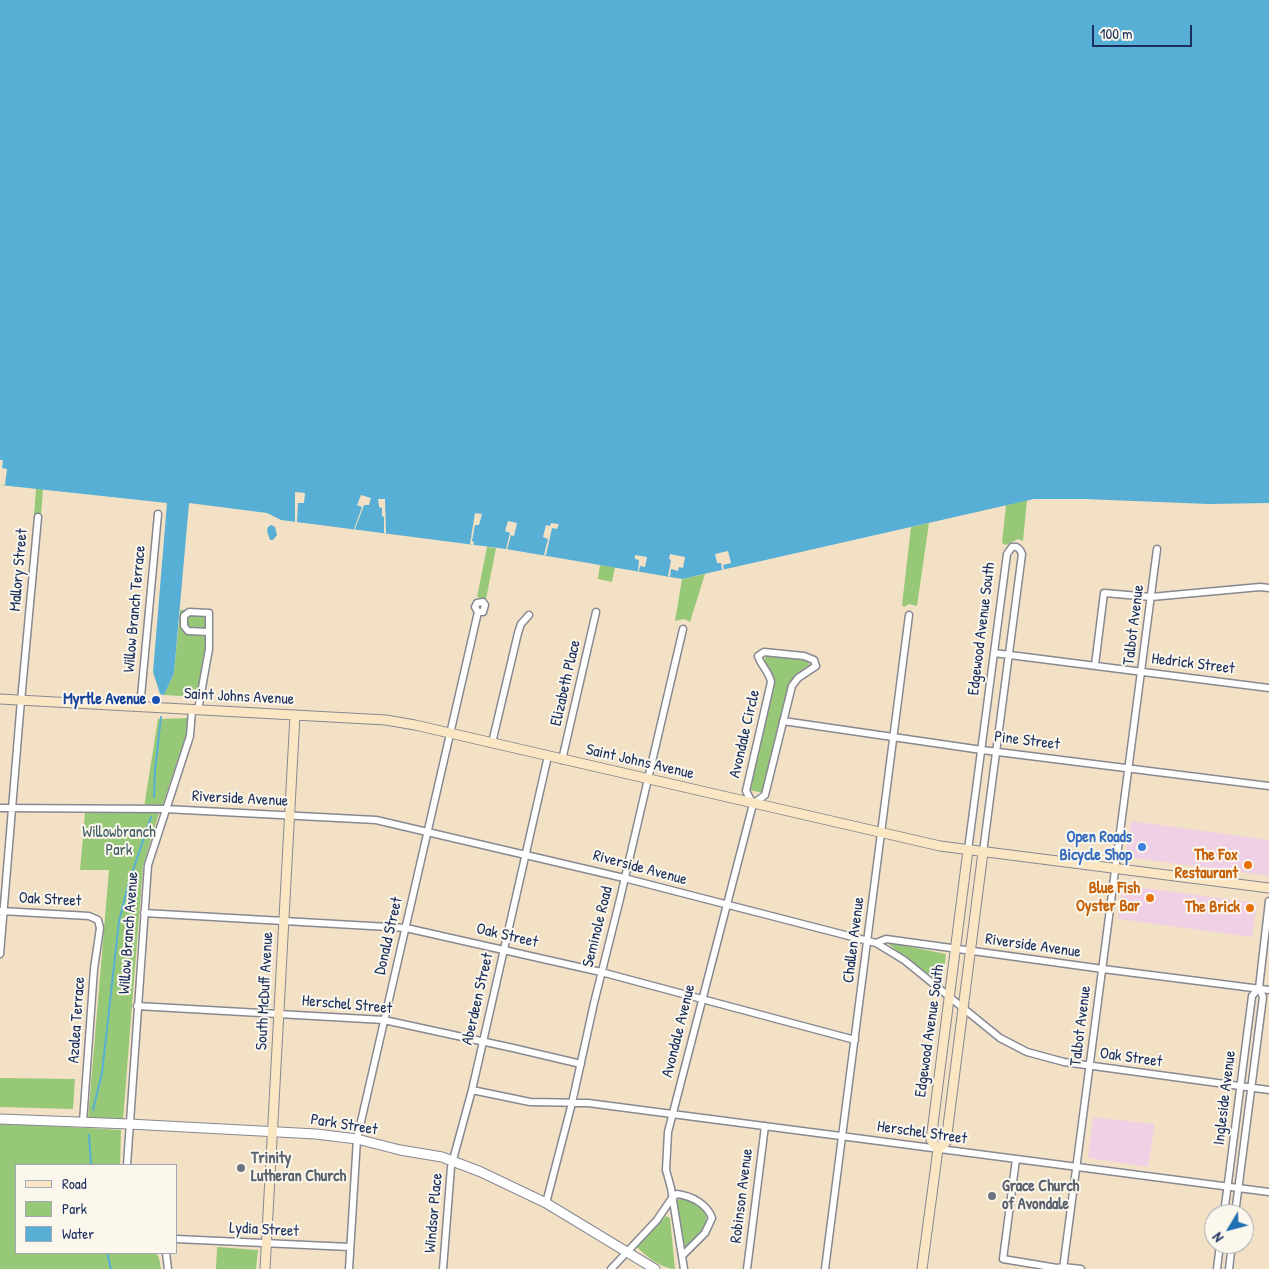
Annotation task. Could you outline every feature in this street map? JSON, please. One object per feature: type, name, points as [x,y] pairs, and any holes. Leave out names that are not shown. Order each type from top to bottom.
[{"type":"main road","name":"Saint Johns Avenue","points":[[0,699],[386,720],[940,846],[1269,888]]},
{"type":"main road","name":"South McDuff Avenue","points":[[265,1269],[295,715]]},
{"type":"main road","name":"Edgewood Avenue South","points":[[938,1149],[931,1140],[968,850]]},
{"type":"main road","name":"Edgewood Avenue South","points":[[922,1269],[938,1149],[946,1142],[984,852]]},
{"type":"street","name":"Willow Branch Terrace","points":[[140,707],[158,514]]},
{"type":"street","name":"Mallory Street","points":[[0,954],[20,701],[38,517]]},
{"type":"street","name":"Edgewood Avenue South","points":[[968,850],[1007,554],[1012,546],[1016,546],[1021,550],[1022,554],[984,852]]},
{"type":"street","name":"Talbot Avenue","points":[[1063,1268],[1157,549]]},
{"type":"street","points":[[1095,665],[1104,592],[1151,597],[1260,587],[1269,588]]},
{"type":"street","points":[[189,612],[209,614],[209,632],[188,631],[184,626],[184,616],[189,612]]},
{"type":"street","name":"Donald Street","points":[[349,1269],[356,1139],[478,612]]},
{"type":"street","name":"Elizabeth Place","points":[[562,760],[596,612]]},
{"type":"street","name":"Challen Avenue","points":[[825,1269],[909,614]]},
{"type":"street","points":[[492,744],[518,633],[521,624],[529,615]]},
{"type":"street","name":"Seminole Road","points":[[546,1203],[572,1103],[601,972],[620,899],[683,629]]},
{"type":"street","name":"Willow Branch Avenue","points":[[127,1164],[148,865],[190,736],[209,649],[209,632]]},
{"type":"street","name":"Avondale Circle","points":[[764,652],[804,656],[814,660],[816,666],[798,678],[792,686],[783,722],[765,795],[753,804],[746,791],[771,682],[770,675],[758,656],[764,652]]},
{"type":"street","name":"Hedrick Street","points":[[994,652],[1269,688]]},
{"type":"street","name":"Pine Street","points":[[783,722],[997,752],[1269,786]]},
{"type":"street","name":"Aberdeen Street","points":[[454,1161],[548,756]]},
{"type":"street","name":"Avondale Avenue","points":[[684,1269],[666,1160],[668,1132],[753,804]]},
{"type":"street","name":"Riverside Avenue","points":[[0,808],[166,809],[376,820],[624,878],[868,942],[876,943],[886,939],[956,950],[1269,990]]},
{"type":"street","name":"Ingleside Avenue","points":[[1236,1204],[1263,997],[1259,988],[1269,901]]},
{"type":"street","name":"Oak Street","points":[[2,911],[89,916],[98,920]]},
{"type":"street","name":"Oak Street","points":[[144,914],[406,928],[601,972],[855,1040]]},
{"type":"street","name":"Azalea Terrace","points":[[84,1122],[94,970],[100,928],[98,920]]},
{"type":"street","name":"Oak Street","points":[[876,943],[904,960],[963,1010],[1000,1038],[1027,1052],[1064,1062],[1269,1090]]},
{"type":"street","name":"Ingleside Avenue","points":[[1225,1204],[1252,996],[1259,988]]},
{"type":"street","name":"Herschel Street","points":[[137,1006],[384,1020],[581,1064]]},
{"type":"street","name":"Herschel Street","points":[[472,1090],[530,1102],[588,1103],[1269,1192]]},
{"type":"street","name":"Park Street","points":[[0,1120],[273,1131],[356,1139],[400,1150],[442,1157],[546,1203],[655,1269]]},
{"type":"street","name":"Robinson Avenue","points":[[747,1269],[765,1126]]},
{"type":"street","points":[[1016,1159],[1003,1259],[1057,1268],[1082,1269]]},
{"type":"street","name":"Windsor Place","points":[[443,1269],[451,1167],[454,1161]]},
{"type":"street","points":[[611,1269],[657,1220],[672,1198],[677,1194],[703,1205],[709,1210],[712,1218],[705,1233],[682,1256]]},
{"type":"street","name":"Lydia Street","points":[[178,1239],[350,1247]]},
{"type":"street","points":[[166,1254],[168,1269]]},
{"type":"street","points":[[1216,1269],[1218,1254]]},
{"type":"street","points":[[1229,1269],[1231,1254]]},
{"type":"shaded area","points":[[1131,821],[1269,840],[1269,876],[1125,857]]},
{"type":"shaded area","points":[[1122,885],[1257,903],[1252,937],[1118,919]]},
{"type":"shaded area","points":[[1093,1117],[1155,1124],[1148,1167],[1088,1158]]},
{"type":"green space","points":[[36,489],[43,489],[41,516],[34,515]]},
{"type":"green space","points":[[1027,500],[1023,541],[1018,539],[1006,545],[1002,543],[1006,505]]},
{"type":"green space","points":[[929,523],[917,606],[909,604],[904,607],[902,605],[911,527]]},
{"type":"green space","points":[[487,547],[496,548],[486,599],[477,597]]},
{"type":"green space","points":[[600,565],[615,567],[612,582],[598,579]]},
{"type":"green space","points":[[705,574],[690,622],[684,619],[675,621],[682,579]]},
{"type":"green space","points":[[180,610],[207,610],[205,657],[197,697],[164,695],[174,673]]},
{"type":"green space","points":[[769,654],[806,660],[810,667],[790,682],[764,793],[749,790],[774,680],[769,667],[764,662],[765,657]]},
{"type":"green space","name":"Willowbranch Park","points":[[189,718],[186,735],[162,807],[144,807],[158,719]]},
{"type":"green space","name":"Willowbranch Park","points":[[85,813],[159,813],[143,866],[123,1120],[88,1119],[109,870],[80,870]]},
{"type":"green space","points":[[886,942],[946,954],[942,987]]},
{"type":"green space","points":[[0,1078],[75,1079],[73,1109],[0,1107]]},
{"type":"green space","points":[[0,1123],[121,1130],[120,1164],[15,1164],[15,1254],[157,1254],[161,1269],[0,1269]]},
{"type":"green space","points":[[681,1198],[694,1203],[706,1214],[704,1226],[685,1248],[676,1201]]},
{"type":"green space","points":[[666,1216],[670,1218],[675,1269],[665,1267],[654,1261],[637,1247]]},
{"type":"green space","points":[[217,1247],[258,1250],[256,1269],[216,1269]]},
{"type":"water","points":[[0,0],[1269,0],[1269,503],[1208,504],[1034,499],[682,579],[506,549],[281,520],[267,513],[189,503],[174,673],[164,695],[160,694],[153,672],[167,503],[0,485]]},
{"type":"water","points":[[271,525],[275,527],[277,535],[273,540],[270,540],[267,531]]},
{"type":"pier","points":[[0,460],[3,460],[2,468],[7,469],[5,485],[0,485]]},
{"type":"pier","points":[[295,492],[305,493],[304,503],[298,503],[297,522],[295,522]]},
{"type":"pier","points":[[361,495],[371,498],[369,505],[364,505],[354,529],[362,507],[357,505]]},
{"type":"pier","points":[[378,499],[385,499],[386,533],[384,533],[384,517],[382,516],[382,508],[379,507]]},
{"type":"pier","points":[[475,513],[482,514],[479,525],[475,525],[473,545],[470,544]]},
{"type":"pier","points":[[508,521],[517,523],[514,536],[511,535],[507,550],[510,533],[505,531]]},
{"type":"pier","points":[[551,523],[559,524],[557,529],[552,528],[546,555],[544,555],[548,539],[543,537],[546,525],[550,526]]},
{"type":"pier","points":[[728,551],[731,563],[723,565],[724,569],[722,570],[721,563],[717,563],[715,554]]},
{"type":"pier","points":[[670,554],[685,557],[683,568],[679,567],[678,571],[671,569],[670,577],[668,576],[671,560],[669,559]]},
{"type":"pier","points":[[635,555],[647,557],[645,567],[640,566],[639,571],[639,560],[635,559]]},
{"type":"waterway","points":[[154,797],[161,717]]},
{"type":"waterway","points":[[93,1110],[102,1073],[119,921],[129,882],[151,817]]},
{"type":"waterway","points":[[89,1135],[91,1164]]},
{"type":"waterway","points":[[107,1254],[111,1269]]},
{"type":"place","name":"Myrtle Avenue","points":[[156,700]]},
{"type":"place","name":"Open Roads Bicycle Shop","points":[[1142,847]]},
{"type":"place","name":"The Fox Restaurant","points":[[1248,865]]},
{"type":"place","name":"Blue Fish Oyster Bar","points":[[1150,898]]},
{"type":"place","name":"The Brick","points":[[1250,908]]},
{"type":"place","name":"Trinity Lutheran Church","points":[[241,1168]]},
{"type":"place","name":"Grace Church of Avondale","points":[[992,1196]]}]
